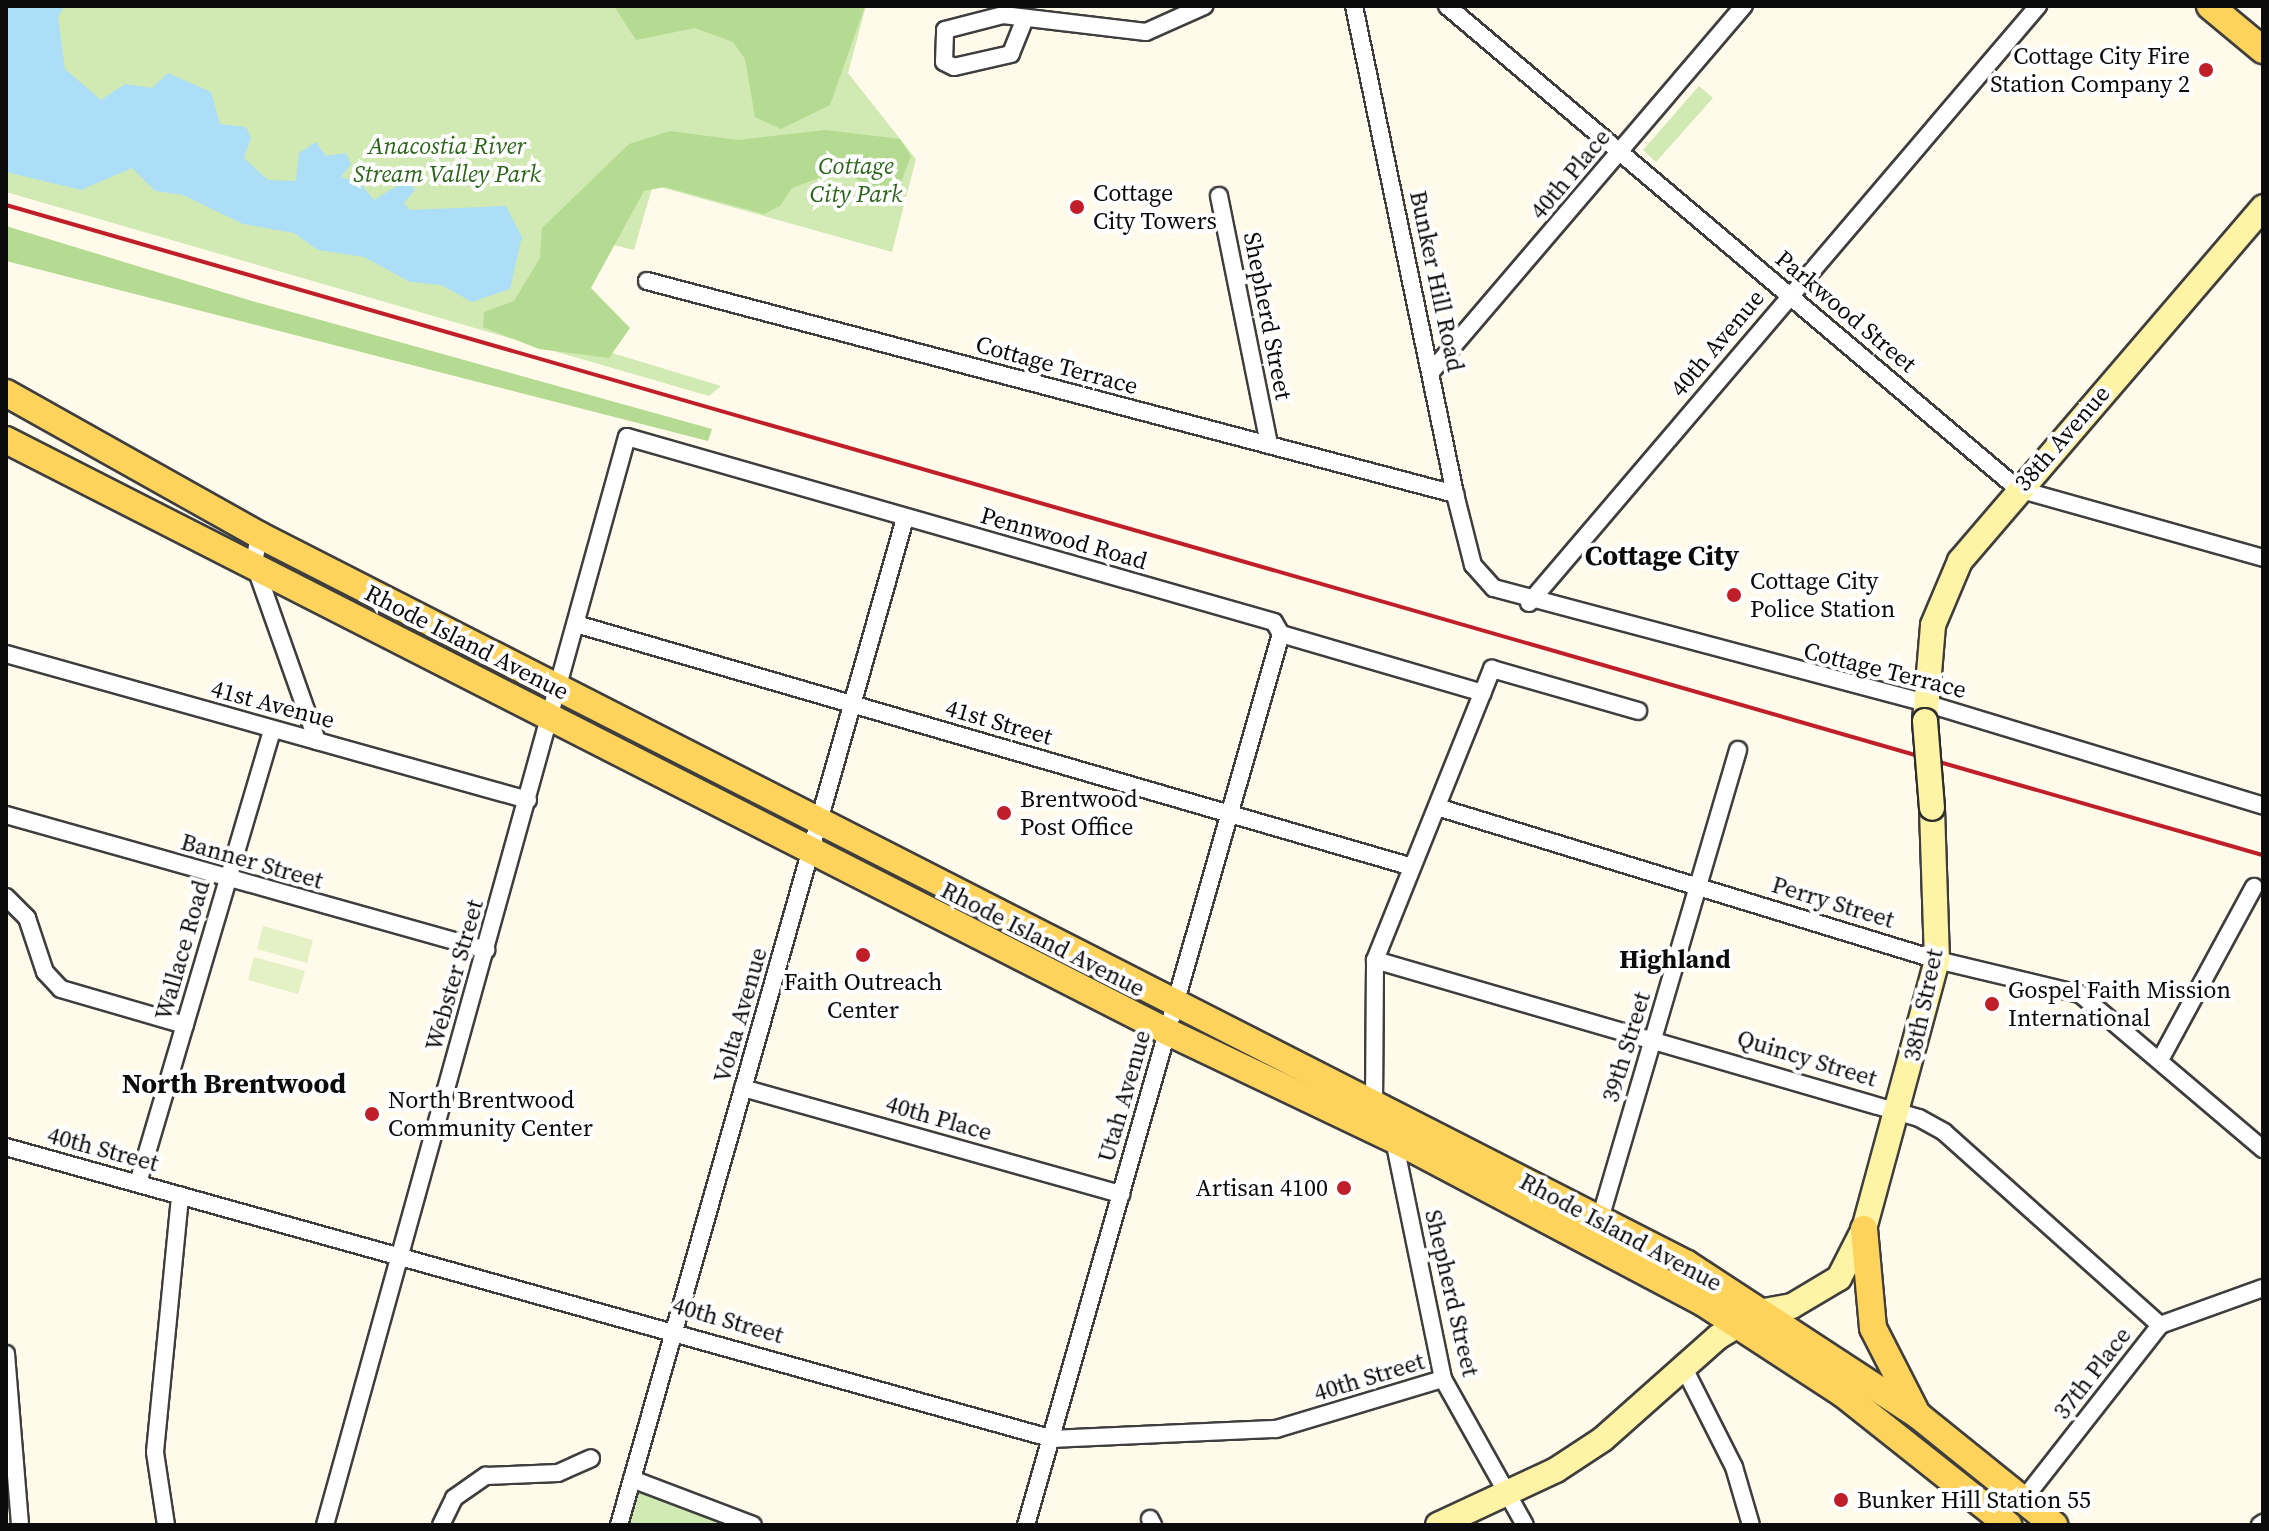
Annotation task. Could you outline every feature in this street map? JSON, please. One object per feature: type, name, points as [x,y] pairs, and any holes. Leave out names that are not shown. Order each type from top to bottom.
[{"type":"main road","points":[[2210,6],[2263,50]]},
{"type":"main road","name":"38th Avenue","points":[[1925,712],[1933,625],[1946,590],[2018,489],[2263,207]]},
{"type":"main road","name":"Rhode Island Avenue","points":[[6,393],[259,535],[555,687],[1168,1032],[1394,1140],[1737,1323],[1843,1394],[2008,1525]]},
{"type":"main road","name":"Rhode Island Avenue","points":[[6,440],[550,714],[816,835],[1175,1006],[1600,1219],[1764,1311],[1919,1416],[2054,1525]]},
{"type":"main road","name":"38th Street","points":[[1438,1525],[1603,1439],[1737,1323],[1764,1311],[1792,1306],[1839,1278],[1858,1240],[1937,960],[1925,712]]},
{"type":"main road","points":[[1858,1240],[1873,1328],[1919,1416]]},
{"type":"street","points":[[1024,21],[1011,54],[954,67],[944,62],[945,30],[1003,15],[1024,21],[1045,16],[1146,32],[1204,6]]},
{"type":"street","name":"Bunker Hill Road","points":[[1354,6],[1455,494],[1473,565],[1494,588]]},
{"type":"street","name":"40th Place","points":[[1431,372],[1744,6]]},
{"type":"street","name":"40th Avenue","points":[[1529,603],[2038,6]]},
{"type":"street","name":"Parkwood Street","points":[[1451,7],[2018,489],[2261,553]]},
{"type":"street","name":"Shepherd Street","points":[[1219,196],[1269,445]]},
{"type":"street","name":"Cottage Terrace","points":[[647,281],[1455,494]]},
{"type":"street","name":"Pennwood Road","points":[[627,437],[1274,622],[1281,634],[1483,693]]},
{"type":"street","name":"Webster Street","points":[[325,1525],[398,1253],[528,800],[555,687],[576,624],[627,437]]},
{"type":"street","name":"Volta Avenue","points":[[621,1522],[905,518]]},
{"type":"street","points":[[259,535],[254,563],[317,741]]},
{"type":"street","name":"Cottage Terrace","points":[[1494,588],[1529,603],[2263,806]]},
{"type":"street","name":"41st Street","points":[[576,624],[1409,866]]},
{"type":"street","name":"Utah Avenue","points":[[1026,1525],[1233,813],[1281,634]]},
{"type":"street","name":"41st Avenue","points":[[6,654],[528,800]]},
{"type":"street","points":[[1374,1107],[1375,960],[1409,866],[1437,807],[1492,669],[1638,711]]},
{"type":"street","name":"Wallace Road","points":[[138,1183],[272,730]]},
{"type":"street","name":"39th Street","points":[[1600,1219],[1738,750]]},
{"type":"street","name":"Perry Street","points":[[1437,807],[1937,960],[2080,994],[2263,1149]]},
{"type":"street","name":"Banner Street","points":[[6,815],[227,880],[486,950]]},
{"type":"street","points":[[2160,1060],[2254,887]]},
{"type":"street","points":[[6,897],[27,918],[45,972],[61,989],[185,1025]]},
{"type":"street","name":"Quincy Street","points":[[1375,960],[1897,1110],[1944,1132],[2160,1325]]},
{"type":"street","name":"40th Place","points":[[743,1088],[1121,1194]]},
{"type":"street","name":"Shepherd Street","points":[[1394,1140],[1443,1379],[1508,1491]]},
{"type":"street","name":"40th Street","points":[[6,1147],[677,1330],[1053,1439],[1276,1429],[1443,1379]]},
{"type":"street","points":[[166,1525],[155,1452],[180,1195]]},
{"type":"street","name":"37th Place","points":[[2023,1500],[2160,1325],[2263,1288]]},
{"type":"street","points":[[6,1354],[20,1525]]},
{"type":"street","points":[[1684,1368],[1734,1467],[1751,1525]]},
{"type":"street","points":[[441,1525],[454,1498],[486,1476],[558,1473],[591,1458]]},
{"type":"street","points":[[632,1479],[753,1525]]},
{"type":"street","points":[[1508,1491],[1525,1525]]},
{"type":"green space","name":"Anacostia River Stream Valley Park","points":[[6,6],[866,6],[848,73],[916,159],[892,252],[653,185],[634,250],[581,237],[553,335],[721,386],[709,396],[6,192]]},
{"type":"green space","points":[[614,6],[865,6],[830,105],[781,129],[755,117],[745,59],[733,42],[695,28],[636,40]]},
{"type":"green space","points":[[1699,86],[1713,98],[1656,162],[1643,150]]},
{"type":"green space","points":[[825,130],[900,139],[911,156],[900,185],[884,192],[847,175],[819,178],[792,188],[780,206],[764,214],[665,187],[644,191],[591,288],[630,328],[609,358],[539,349],[483,327],[484,312],[514,301],[540,258],[542,228],[629,144],[670,131],[738,140]]},
{"type":"green space","points":[[6,226],[252,301],[712,429],[708,441],[6,261]]},
{"type":"green space","points":[[263,926],[313,940],[307,963],[257,949]]},
{"type":"green space","points":[[254,957],[305,971],[298,994],[248,980]]},
{"type":"green space","points":[[632,1479],[753,1525],[625,1525]]},
{"type":"water","points":[[6,6],[64,6],[58,17],[65,69],[101,100],[125,84],[152,88],[168,73],[211,92],[220,124],[246,127],[251,138],[244,158],[268,180],[296,181],[299,153],[316,142],[326,156],[346,153],[351,164],[341,177],[360,183],[374,200],[407,180],[415,190],[404,203],[410,210],[506,206],[522,237],[510,289],[472,302],[441,285],[410,282],[364,257],[318,250],[294,233],[243,224],[183,195],[155,191],[132,168],[81,190],[6,172]]},
{"type":"railway","points":[[6,205],[2263,855]]},
{"type":"place","name":"Cottage City Fire Station Company 2","points":[[2206,70]]},
{"type":"place","name":"Cottage City Towers","points":[[1077,207]]},
{"type":"place","name":"Cottage City Police Station","points":[[1734,595]]},
{"type":"place","name":"Brentwood Post Office","points":[[1004,813]]},
{"type":"place","name":"Faith Outreach Center","points":[[863,955]]},
{"type":"place","name":"Gospel Faith Mission International","points":[[1992,1004]]},
{"type":"place","name":"North Brentwood Community Center","points":[[372,1114]]},
{"type":"place","name":"Artisan 4100","points":[[1344,1188]]},
{"type":"place","name":"Bunker Hill Station 55","points":[[1841,1500]]},
{"type":"district","name":"Cottage City","points":[[1662,555]]},
{"type":"district","name":"Highland","points":[[1675,960]]},
{"type":"district","name":"North Brentwood","points":[[234,1083]]},
{"type":"park label","name":"Cottage City Park","points":[[856,180]]}]
